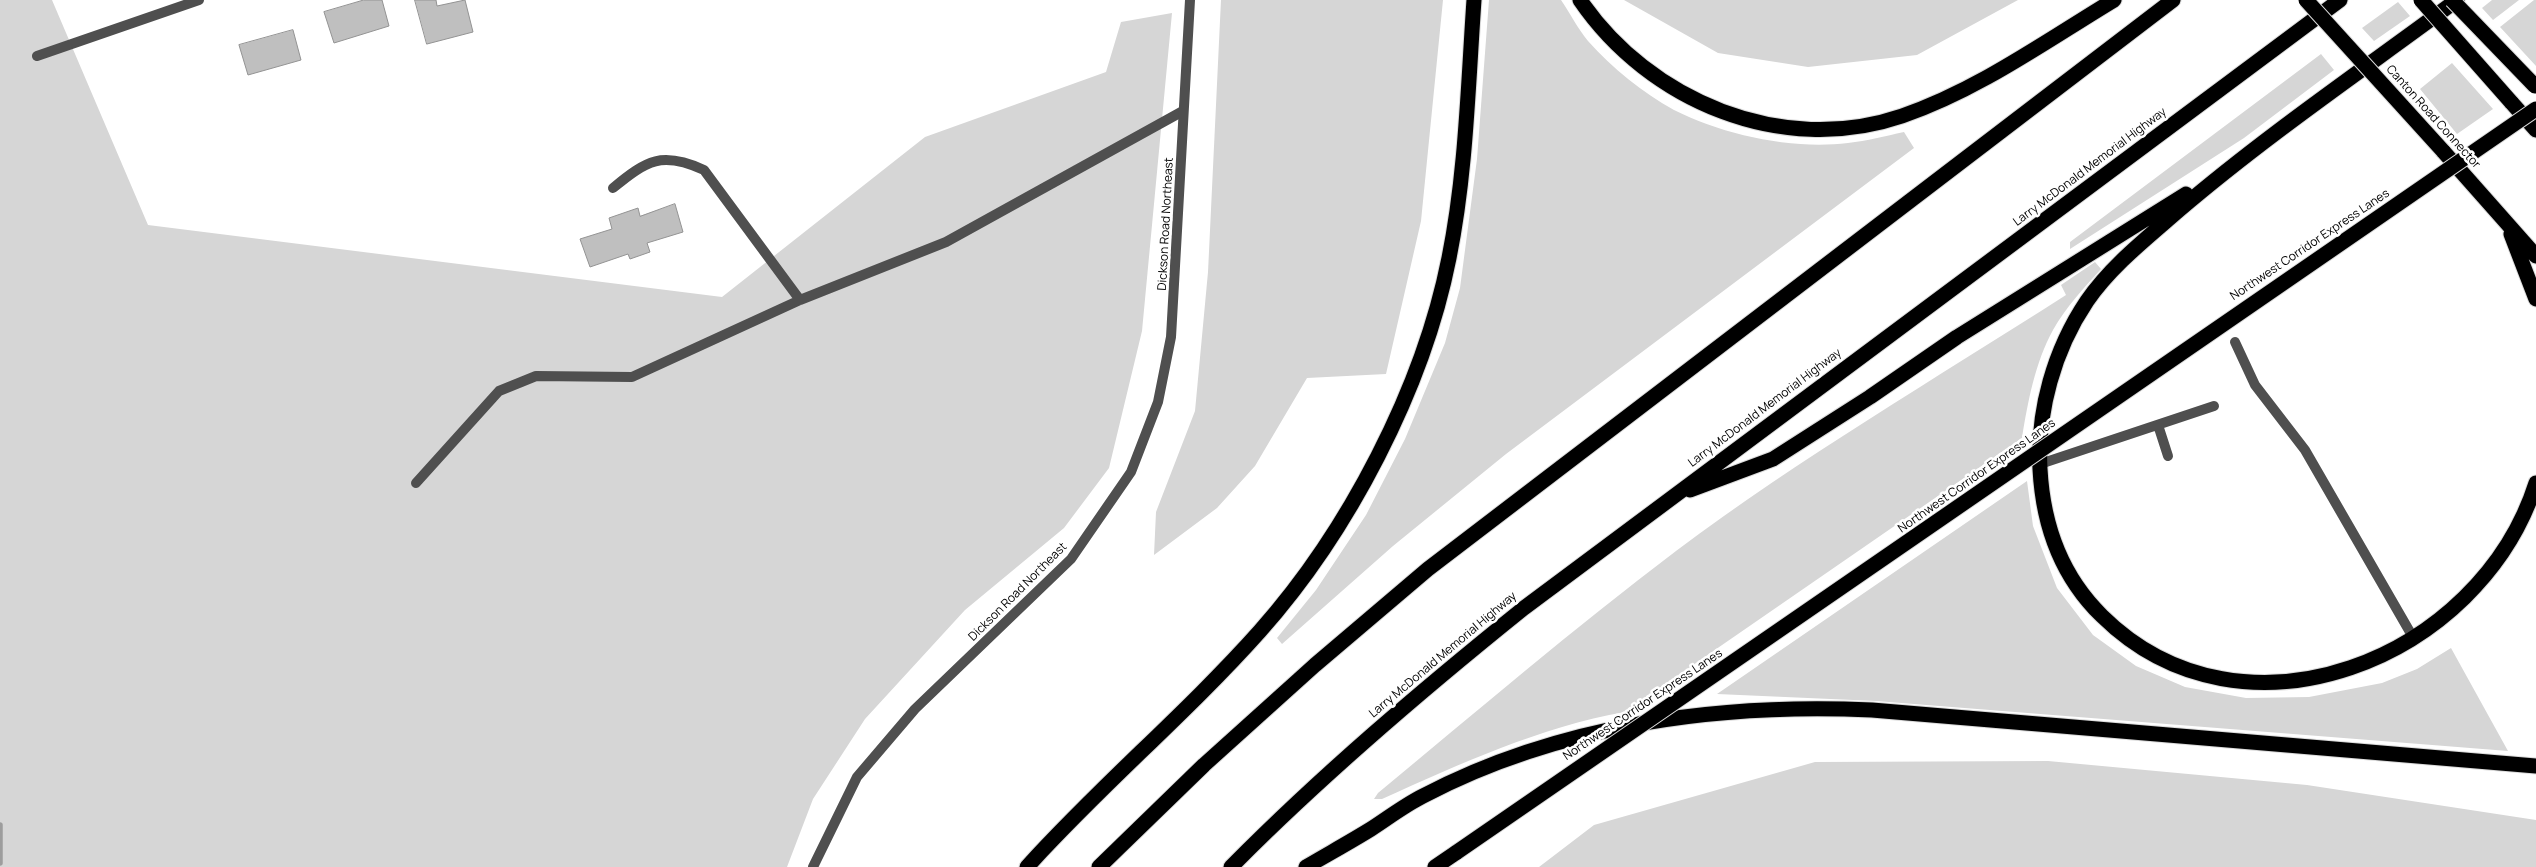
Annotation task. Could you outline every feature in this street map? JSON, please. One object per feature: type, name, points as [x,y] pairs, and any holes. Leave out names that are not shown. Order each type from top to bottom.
[{"type":"highway","points":[[1027,867],[1218,676],[1272,616],[1320,555],[1351,506],[1384,444],[1431,326],[1449,259],[1465,127],[1474,0]]},
{"type":"highway","points":[[1580,0],[1596,23],[1627,56],[1661,82],[1699,102],[1741,118],[1780,126],[1810,128],[1871,124],[1938,102],[2114,0]]},
{"type":"highway","points":[[1099,867],[1204,765],[1315,665],[1428,569],[2173,0]]},
{"type":"highway","name":"Canton Road Connector","points":[[2306,0],[2536,256]]},
{"type":"highway","name":"Larry McDonald Memorial Highway","points":[[1231,867],[1292,805],[1416,694],[1524,608],[2340,0]]},
{"type":"highway","points":[[2421,0],[2536,130]]},
{"type":"highway","points":[[2452,0],[2535,87]]},
{"type":"highway","points":[[2457,0],[2240,160],[2114,268],[2089,298],[2070,329],[2055,366],[2045,405],[2039,448],[2041,490],[2049,530],[2062,563],[2085,600],[2120,634],[2152,655],[2178,668],[2207,677],[2241,682],[2276,682],[2310,678],[2357,666],[2399,648],[2439,621],[2470,593],[2494,564],[2520,525],[2536,484]]},
{"type":"highway","name":"Northwest Corridor Express Lanes","points":[[1435,867],[2536,109]]},
{"type":"highway","points":[[1672,496],[1773,459],[1870,397],[1957,337],[2240,160]]},
{"type":"highway","points":[[2507,223],[2536,299]]},
{"type":"highway","points":[[1306,867],[1422,796],[1464,777],[1549,746],[1647,723],[1700,714],[1758,709],[1818,707],[1872,710],[2536,766]]},
{"type":"street","points":[[37,56],[199,0]]},
{"type":"street","name":"Dickson Road Northeast","points":[[813,867],[857,777],[915,709],[1071,559],[1131,472],[1158,402],[1171,336],[1177,276],[1183,111],[1190,0]]},
{"type":"street","points":[[416,483],[499,391],[536,376],[632,377],[800,300],[946,242],[1183,111]]},
{"type":"street","points":[[613,188],[634,171],[664,159],[682,160],[704,170],[800,300]]},
{"type":"street","points":[[2235,342],[2256,385],[2305,450],[2414,638]]},
{"type":"street","points":[[2040,464],[2214,406]]},
{"type":"street","points":[[2158,425],[2168,456]]},
{"type":"shaded area","points":[[0,0],[52,0],[148,225],[722,297],[925,137],[1106,72],[1121,22],[1172,13],[1142,331],[1109,468],[1064,528],[965,610],[865,719],[813,799],[787,867],[0,867]]},
{"type":"shaded area","points":[[1221,0],[1443,0],[1421,221],[1386,374],[1307,378],[1255,466],[1217,508],[1154,555],[1156,512],[1195,411],[1208,272]]},
{"type":"shaded area","points":[[1489,0],[1561,0],[1588,41],[1628,79],[1674,110],[1714,127],[1782,142],[1826,145],[1869,140],[1904,132],[1914,148],[1506,454],[1393,546],[1282,644],[1277,638],[1316,590],[1366,515],[1405,439],[1445,343],[1460,288],[1477,159]]},
{"type":"shaded area","points":[[1624,0],[2018,0],[1917,55],[1808,67],[1718,53]]},
{"type":"shaded area","points":[[2492,0],[2519,0],[2493,20],[2482,8]]},
{"type":"shaded area","points":[[2536,0],[2536,66],[2500,27]]},
{"type":"shaded area","points":[[2398,2],[2410,16],[2374,41],[2362,28]]},
{"type":"shaded area","points":[[2321,54],[2334,70],[2244,138],[2070,249],[2070,242]]},
{"type":"shaded area","points":[[2452,63],[2493,109],[2457,134],[2420,89]]},
{"type":"shaded area","points":[[2095,262],[2101,269],[2064,313],[2053,330],[2041,356],[2033,382],[2022,438],[1625,712],[1562,727],[1531,737],[1471,760],[1382,799],[1374,799],[1378,793],[1525,670],[1676,551],[1819,451],[2066,295],[2061,285]]},
{"type":"shaded area","points":[[2027,481],[2033,526],[2057,588],[2093,635],[2136,666],[2185,687],[2246,698],[2309,697],[2382,683],[2417,669],[2451,648],[2508,751],[1876,701],[1717,694]]},
{"type":"shaded area","points":[[2048,761],[2307,785],[2536,820],[2536,867],[1539,867],[1594,825],[1815,762]]},
{"type":"building","points":[[364,0],[382,0],[389,26],[334,43],[324,12]]},
{"type":"building","points":[[415,0],[436,0],[437,6],[465,0],[473,32],[427,44]]},
{"type":"building","points":[[293,30],[301,60],[248,75],[239,45]]},
{"type":"building","points":[[675,204],[683,232],[647,243],[650,252],[630,259],[628,254],[590,267],[580,239],[612,229],[609,218],[638,208],[640,216]]},
{"type":"waterway","points":[[0,825],[0,863]]}]
